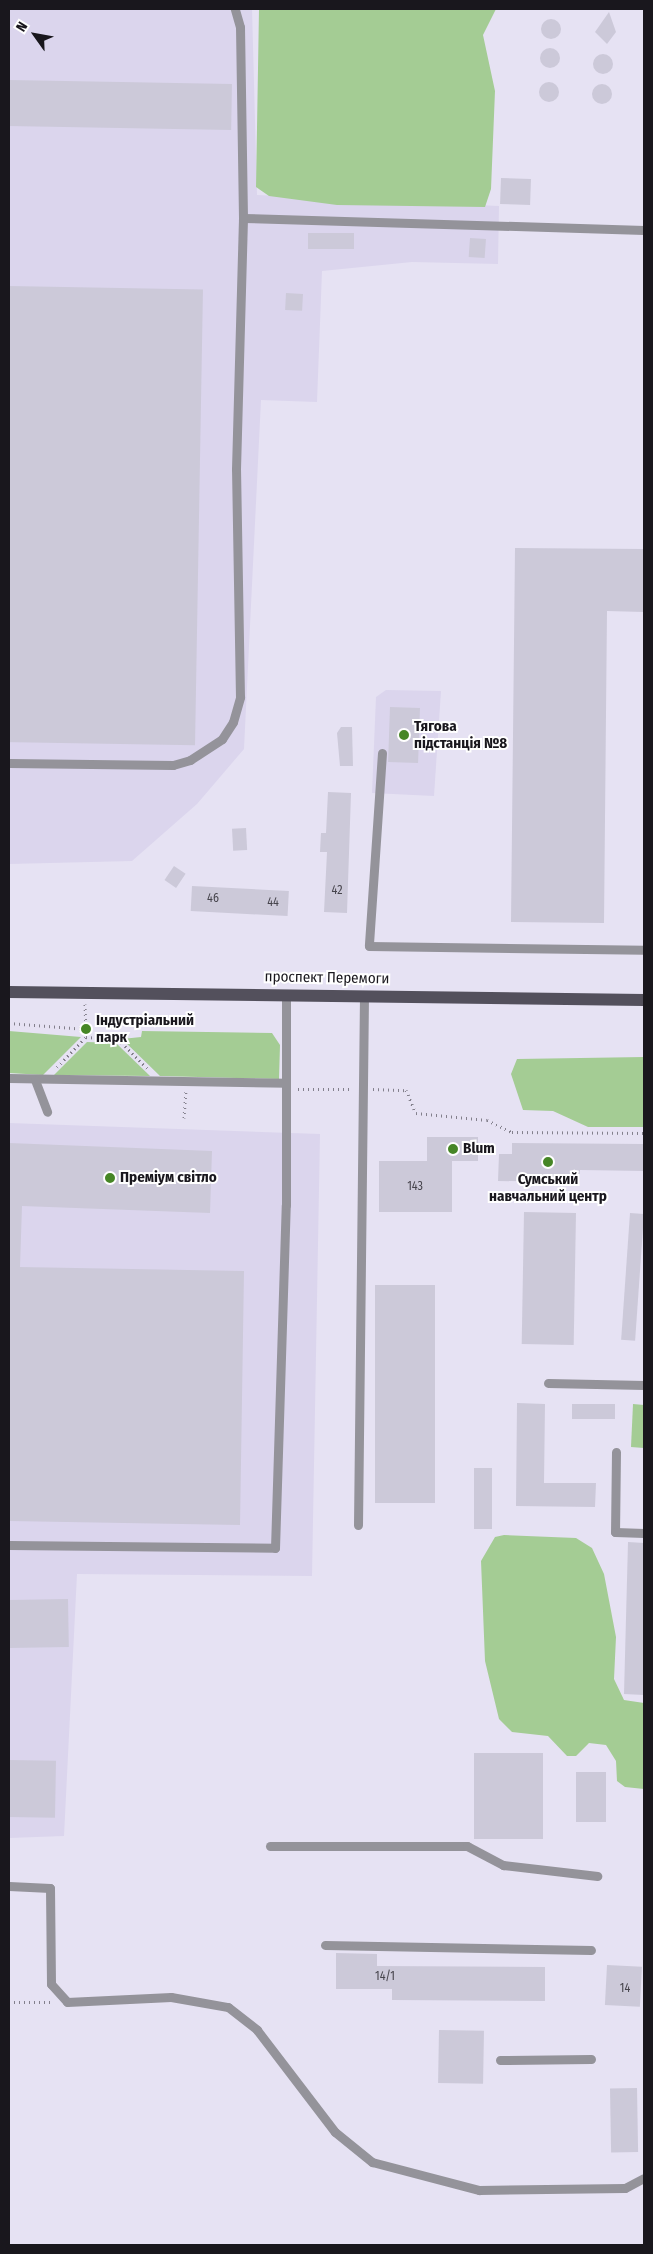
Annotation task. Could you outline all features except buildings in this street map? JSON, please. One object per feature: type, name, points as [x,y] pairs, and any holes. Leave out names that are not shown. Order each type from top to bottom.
[{"type":"main road","name":"проспект Перемоги","points":[[9,992],[644,1000]]},
{"type":"lane","points":[[9,763],[173,765],[190,760],[222,739],[233,722],[240,697],[236,469],[243,218],[235,9]]},
{"type":"lane","points":[[243,218],[644,230]]},
{"type":"lane","points":[[382,753],[369,946],[644,950]]},
{"type":"lane","points":[[9,1545],[274,1548],[286,1083],[286,994]]},
{"type":"lane","points":[[358,1525],[364,995]]},
{"type":"lane","points":[[9,1078],[286,1083]]},
{"type":"lane","points":[[39,1080],[47,1112]]},
{"type":"lane","points":[[548,1383],[644,1385]]},
{"type":"lane","points":[[616,1452],[615,1532],[644,1533]]},
{"type":"lane","points":[[270,1846],[467,1846],[503,1865],[597,1876]]},
{"type":"lane","points":[[9,1886],[50,1888],[51,1984],[67,2002],[171,1997],[228,2007],[257,2030],[335,2132],[372,2162],[479,2190],[625,2188],[644,2178]]},
{"type":"lane","points":[[325,1945],[591,1950]]},
{"type":"lane","points":[[500,2060],[591,2058]]},
{"type":"path","points":[[84,993],[86,1038]]},
{"type":"path","points":[[9,1023],[86,1029]]},
{"type":"path","points":[[39,1080],[86,1038],[118,1039],[161,1082]]},
{"type":"path","points":[[184,1118],[186,1081]]},
{"type":"path","points":[[286,1083],[298,1089],[406,1090],[416,1113],[487,1120],[512,1132],[644,1133]]},
{"type":"path","points":[[9,2002],[67,2002]]},
{"type":"shaded area","points":[[9,9],[252,9],[257,195],[499,206],[498,264],[412,262],[322,271],[317,402],[261,400],[244,749],[197,804],[132,861],[9,864]]},
{"type":"shaded area","points":[[386,690],[441,691],[434,796],[372,793],[376,697]]},
{"type":"shaded area","points":[[9,1123],[320,1134],[312,1576],[77,1574],[64,1836],[9,1838]]},
{"type":"green space","points":[[259,9],[496,9],[483,35],[495,91],[491,189],[485,207],[337,205],[269,196],[256,187]]},
{"type":"green space","points":[[9,1031],[81,1037],[43,1075],[9,1073]]},
{"type":"green space","points":[[142,1031],[272,1033],[280,1045],[279,1079],[160,1076],[122,1039],[141,1037]]},
{"type":"green space","points":[[87,1042],[116,1043],[150,1076],[54,1075]]},
{"type":"green space","points":[[644,1057],[644,1127],[588,1127],[553,1111],[523,1110],[511,1074],[517,1059]]},
{"type":"green space","points":[[633,1404],[644,1405],[644,1448],[631,1447]]},
{"type":"green space","points":[[504,1535],[576,1538],[592,1548],[604,1574],[616,1637],[614,1679],[624,1700],[644,1703],[644,1789],[625,1787],[617,1781],[616,1761],[606,1745],[589,1743],[576,1756],[567,1756],[548,1736],[512,1732],[499,1719],[485,1661],[481,1561],[495,1537]]},
{"type":"place","name":"Тягова підстанція №8","points":[[404,735]]},
{"type":"place","name":"Індустріальний парк","points":[[86,1029]]},
{"type":"place","name":"Blum","points":[[453,1149]]},
{"type":"place","name":"Сумський навчальний центр","points":[[548,1162]]},
{"type":"place","name":"Преміум світло","points":[[110,1178]]}]
